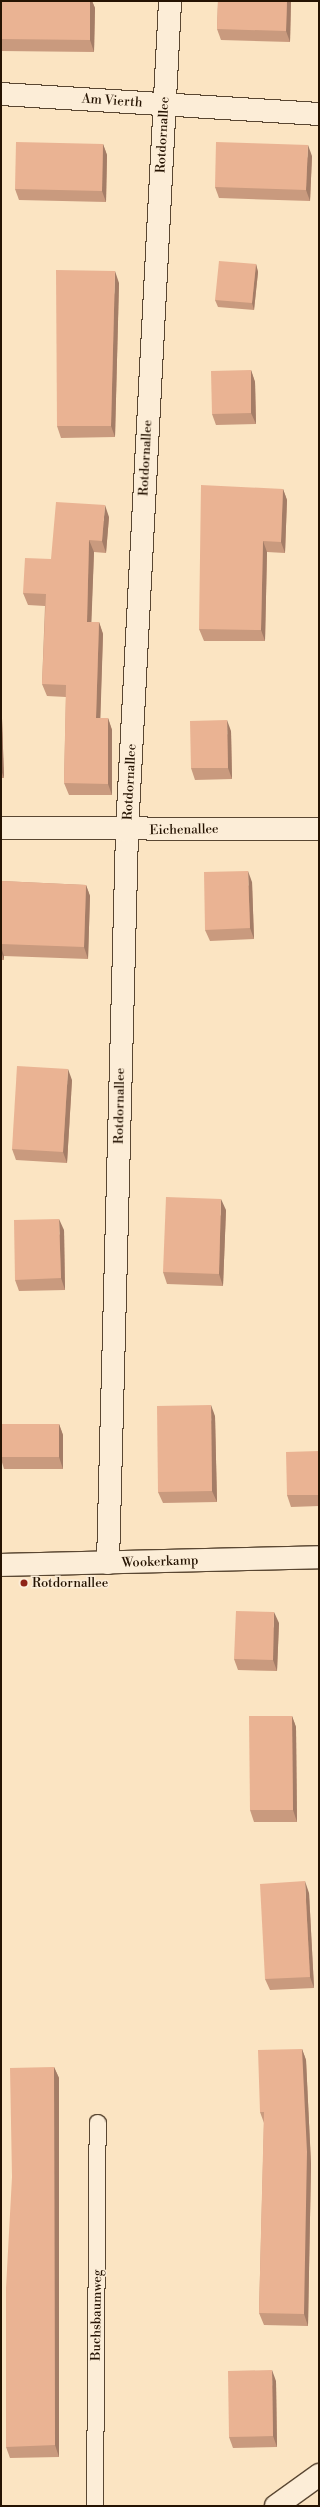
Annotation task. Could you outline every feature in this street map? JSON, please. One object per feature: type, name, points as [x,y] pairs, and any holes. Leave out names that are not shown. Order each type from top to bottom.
[{"type":"street","name":"Rotdornallee","points":[[108,1563],[127,830],[170,1]]},
{"type":"street","name":"Am Vierth","points":[[1,94],[319,114]]},
{"type":"street","name":"Eichenallee","points":[[1,828],[127,830],[319,828]]},
{"type":"street","name":"Wookerkamp","points":[[1,1564],[108,1563],[319,1557]]},
{"type":"street","points":[[276,2506],[319,2475]]},
{"type":"lane","name":"Buchsbaumweg","points":[[95,2506],[98,2123]]},
{"type":"building","points":[[1,1],[90,1],[90,40],[1,39]]},
{"type":"building","points":[[218,1],[287,1],[286,31],[217,29]]},
{"type":"building","points":[[16,142],[103,144],[102,191],[15,189]]},
{"type":"building","points":[[216,142],[308,145],[306,190],[215,187]]},
{"type":"building","points":[[219,261],[256,264],[252,303],[215,300]]},
{"type":"building","points":[[56,270],[115,271],[111,426],[57,426]]},
{"type":"building","points":[[251,370],[251,413],[212,414],[211,371]]},
{"type":"building","points":[[201,485],[283,489],[281,542],[263,541],[261,630],[199,629]]},
{"type":"building","points":[[56,502],[105,505],[102,541],[89,540],[87,622],[99,622],[96,718],[108,718],[108,784],[64,783],[66,685],[42,684],[46,594],[23,593],[25,558],[51,559]]},
{"type":"building","points":[[227,720],[228,768],[191,768],[190,721]]},
{"type":"building","points":[[248,871],[250,928],[205,930],[204,872]]},
{"type":"building","points":[[1,881],[86,885],[84,947],[1,944]]},
{"type":"building","points":[[17,1066],[68,1069],[63,1152],[12,1149]]},
{"type":"building","points":[[166,1197],[221,1199],[219,1274],[163,1272]]},
{"type":"building","points":[[59,1219],[61,1278],[15,1280],[14,1220]]},
{"type":"building","points":[[211,1405],[212,1491],[158,1492],[157,1406]]},
{"type":"building","points":[[1,1424],[59,1424],[59,1457],[1,1457]]},
{"type":"building","points":[[319,1451],[319,1495],[287,1495],[286,1452]]},
{"type":"building","points":[[236,1611],[274,1612],[273,1660],[234,1659]]},
{"type":"building","points":[[249,1716],[292,1716],[293,1810],[250,1810]]},
{"type":"building","points":[[305,1881],[310,1977],[265,1979],[260,1884]]},
{"type":"building","points":[[302,2049],[307,2152],[304,2314],[259,2313],[264,2112],[260,2112],[258,2050]]},
{"type":"building","points":[[54,2067],[55,2445],[6,2447],[6,2288],[12,2177],[10,2068]]},
{"type":"building","points":[[272,2370],[273,2436],[229,2437],[228,2371]]},
{"type":"place","name":"Rotdornallee","points":[[24,1583]]}]
